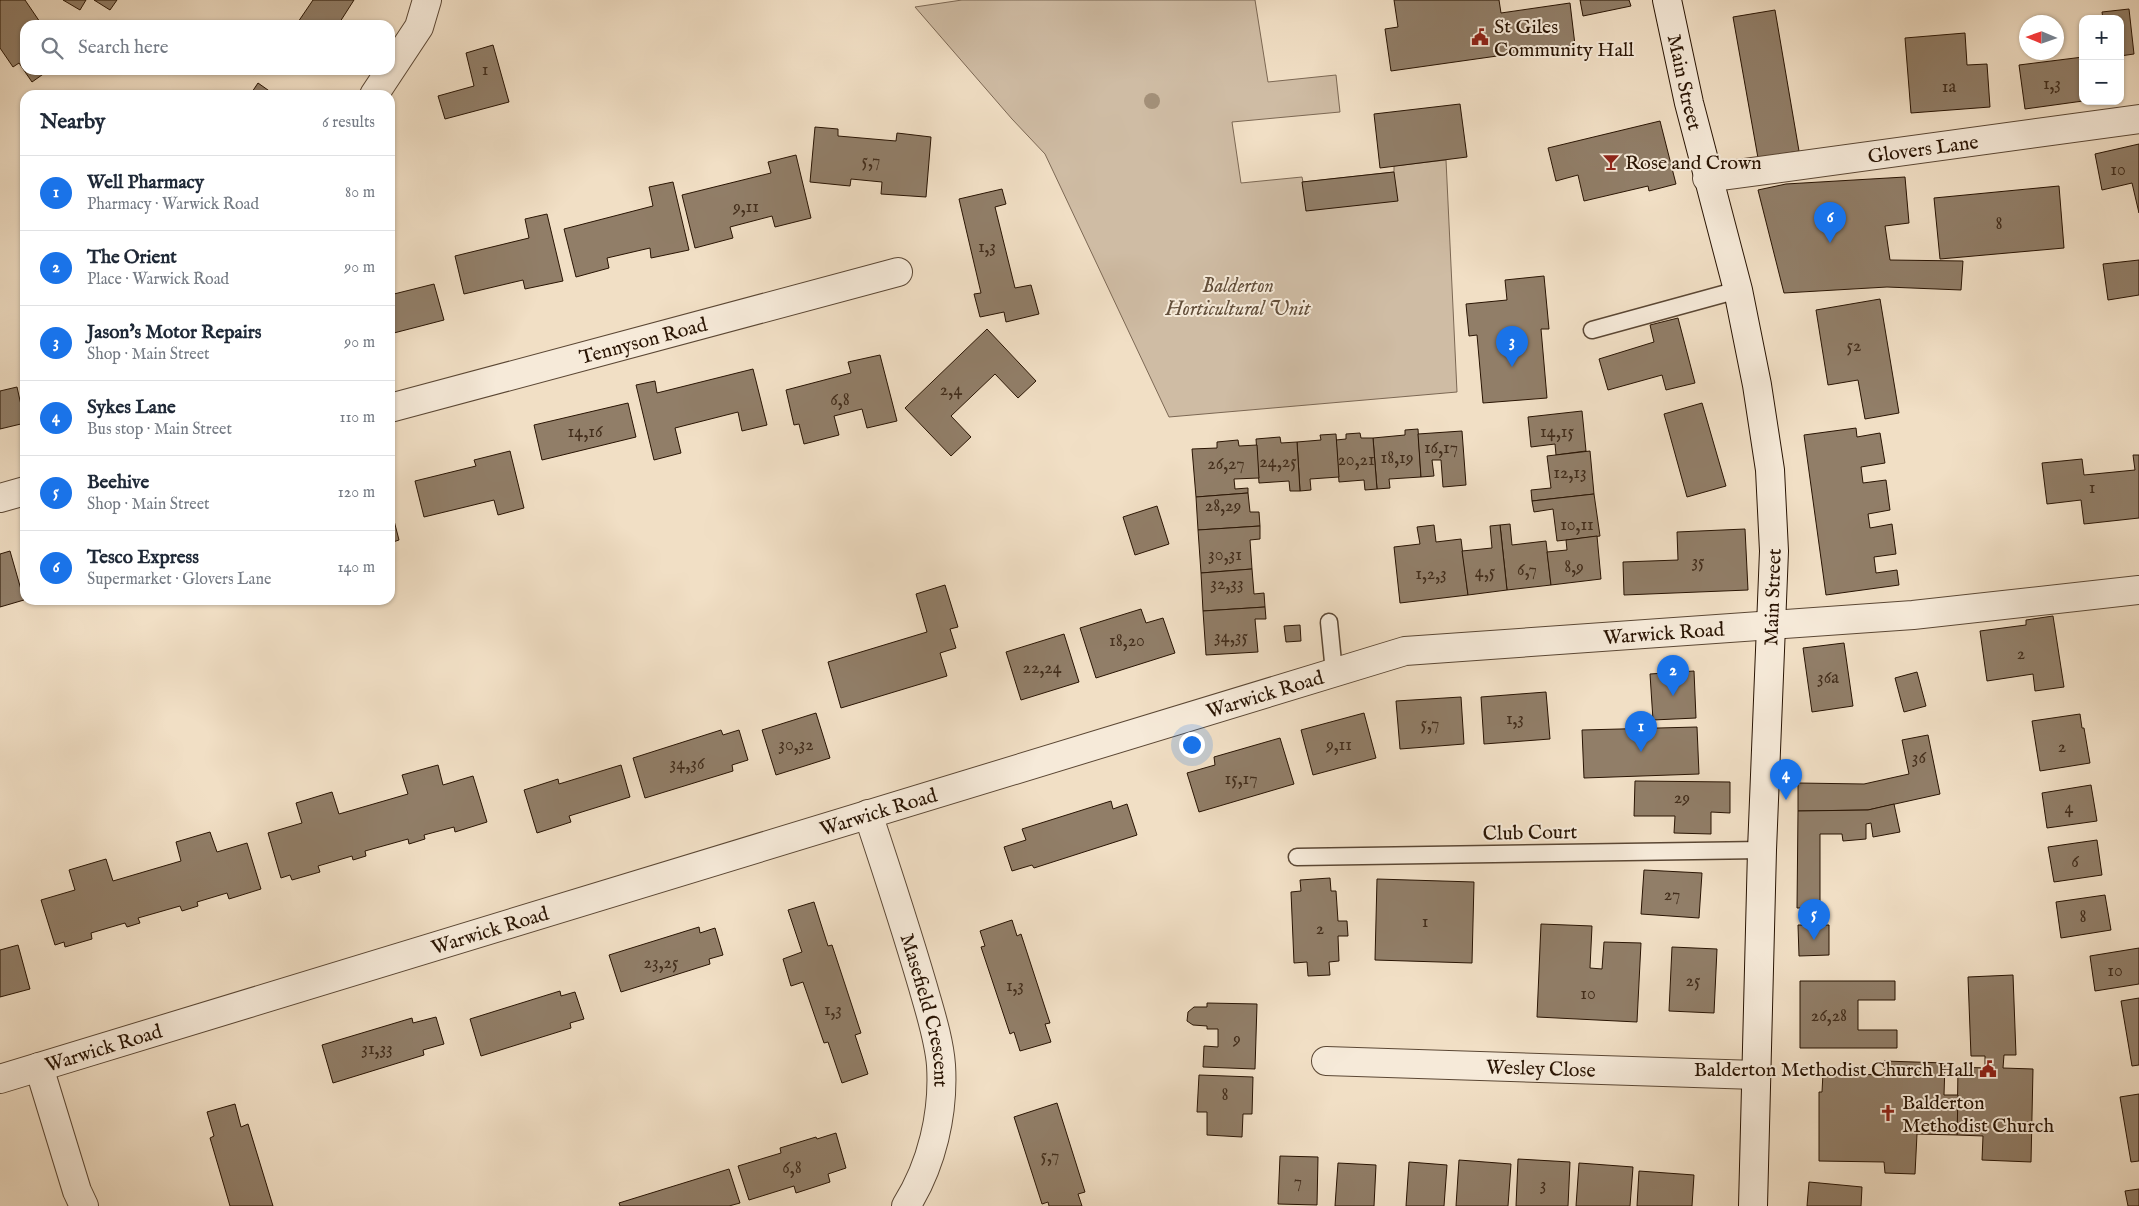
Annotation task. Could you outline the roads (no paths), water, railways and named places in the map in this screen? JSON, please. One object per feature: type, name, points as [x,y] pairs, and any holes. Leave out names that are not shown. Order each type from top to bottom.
[{"type":"street","points":[[395,63],[419,27],[427,0]]},
{"type":"street","name":"Main Street","points":[[1667,0],[1707,178],[1738,290],[1757,385],[1770,470],[1774,550],[1762,850],[1753,1206]]},
{"type":"street","points":[[377,90],[387,75]]},
{"type":"street","name":"Glovers Lane","points":[[1707,178],[2139,119]]},
{"type":"street","name":"Tennyson Road","points":[[395,407],[898,272]]},
{"type":"street","points":[[0,498],[20,492]]},
{"type":"street","name":"Warwick Road","points":[[0,1079],[1405,650],[1913,615],[2139,590]]},
{"type":"street","name":"Masefield Crescent","points":[[868,814],[915,961],[935,1032],[941,1064],[941,1096],[936,1129],[928,1161],[915,1192],[906,1206]]},
{"type":"street","name":"Wesley Close","points":[[1326,1060],[1756,1075]]},
{"type":"street","points":[[39,1067],[77,1191],[84,1206]]},
{"type":"lane","points":[[1592,330],[1738,290]]},
{"type":"lane","points":[[1329,622],[1334,672]]},
{"type":"lane","name":"Club Court","points":[[1298,858],[1762,850]]},
{"type":"place","name":"St Giles Community Hall","points":[[1480,37]]},
{"type":"place","name":"Rose and Crown","points":[[1611,162]]},
{"type":"place","name":"Tesco Express","points":[[1830,243]]},
{"type":"place","name":"Jason's Motor Repairs","points":[[1512,367]]},
{"type":"place","name":"The Orient","points":[[1673,696]]},
{"type":"place","name":"Well Pharmacy","points":[[1641,752]]},
{"type":"place","name":"Sykes Lane","points":[[1786,800]]},
{"type":"place","name":"Beehive","points":[[1814,940]]},
{"type":"place","name":"Balderton Methodist Church Hall","points":[[1988,1069]]},
{"type":"place","name":"Balderton Methodist Church","points":[[1888,1113]]},
{"type":"park label","name":"Balderton Horticultural Unit","points":[[1238,296]]}]
